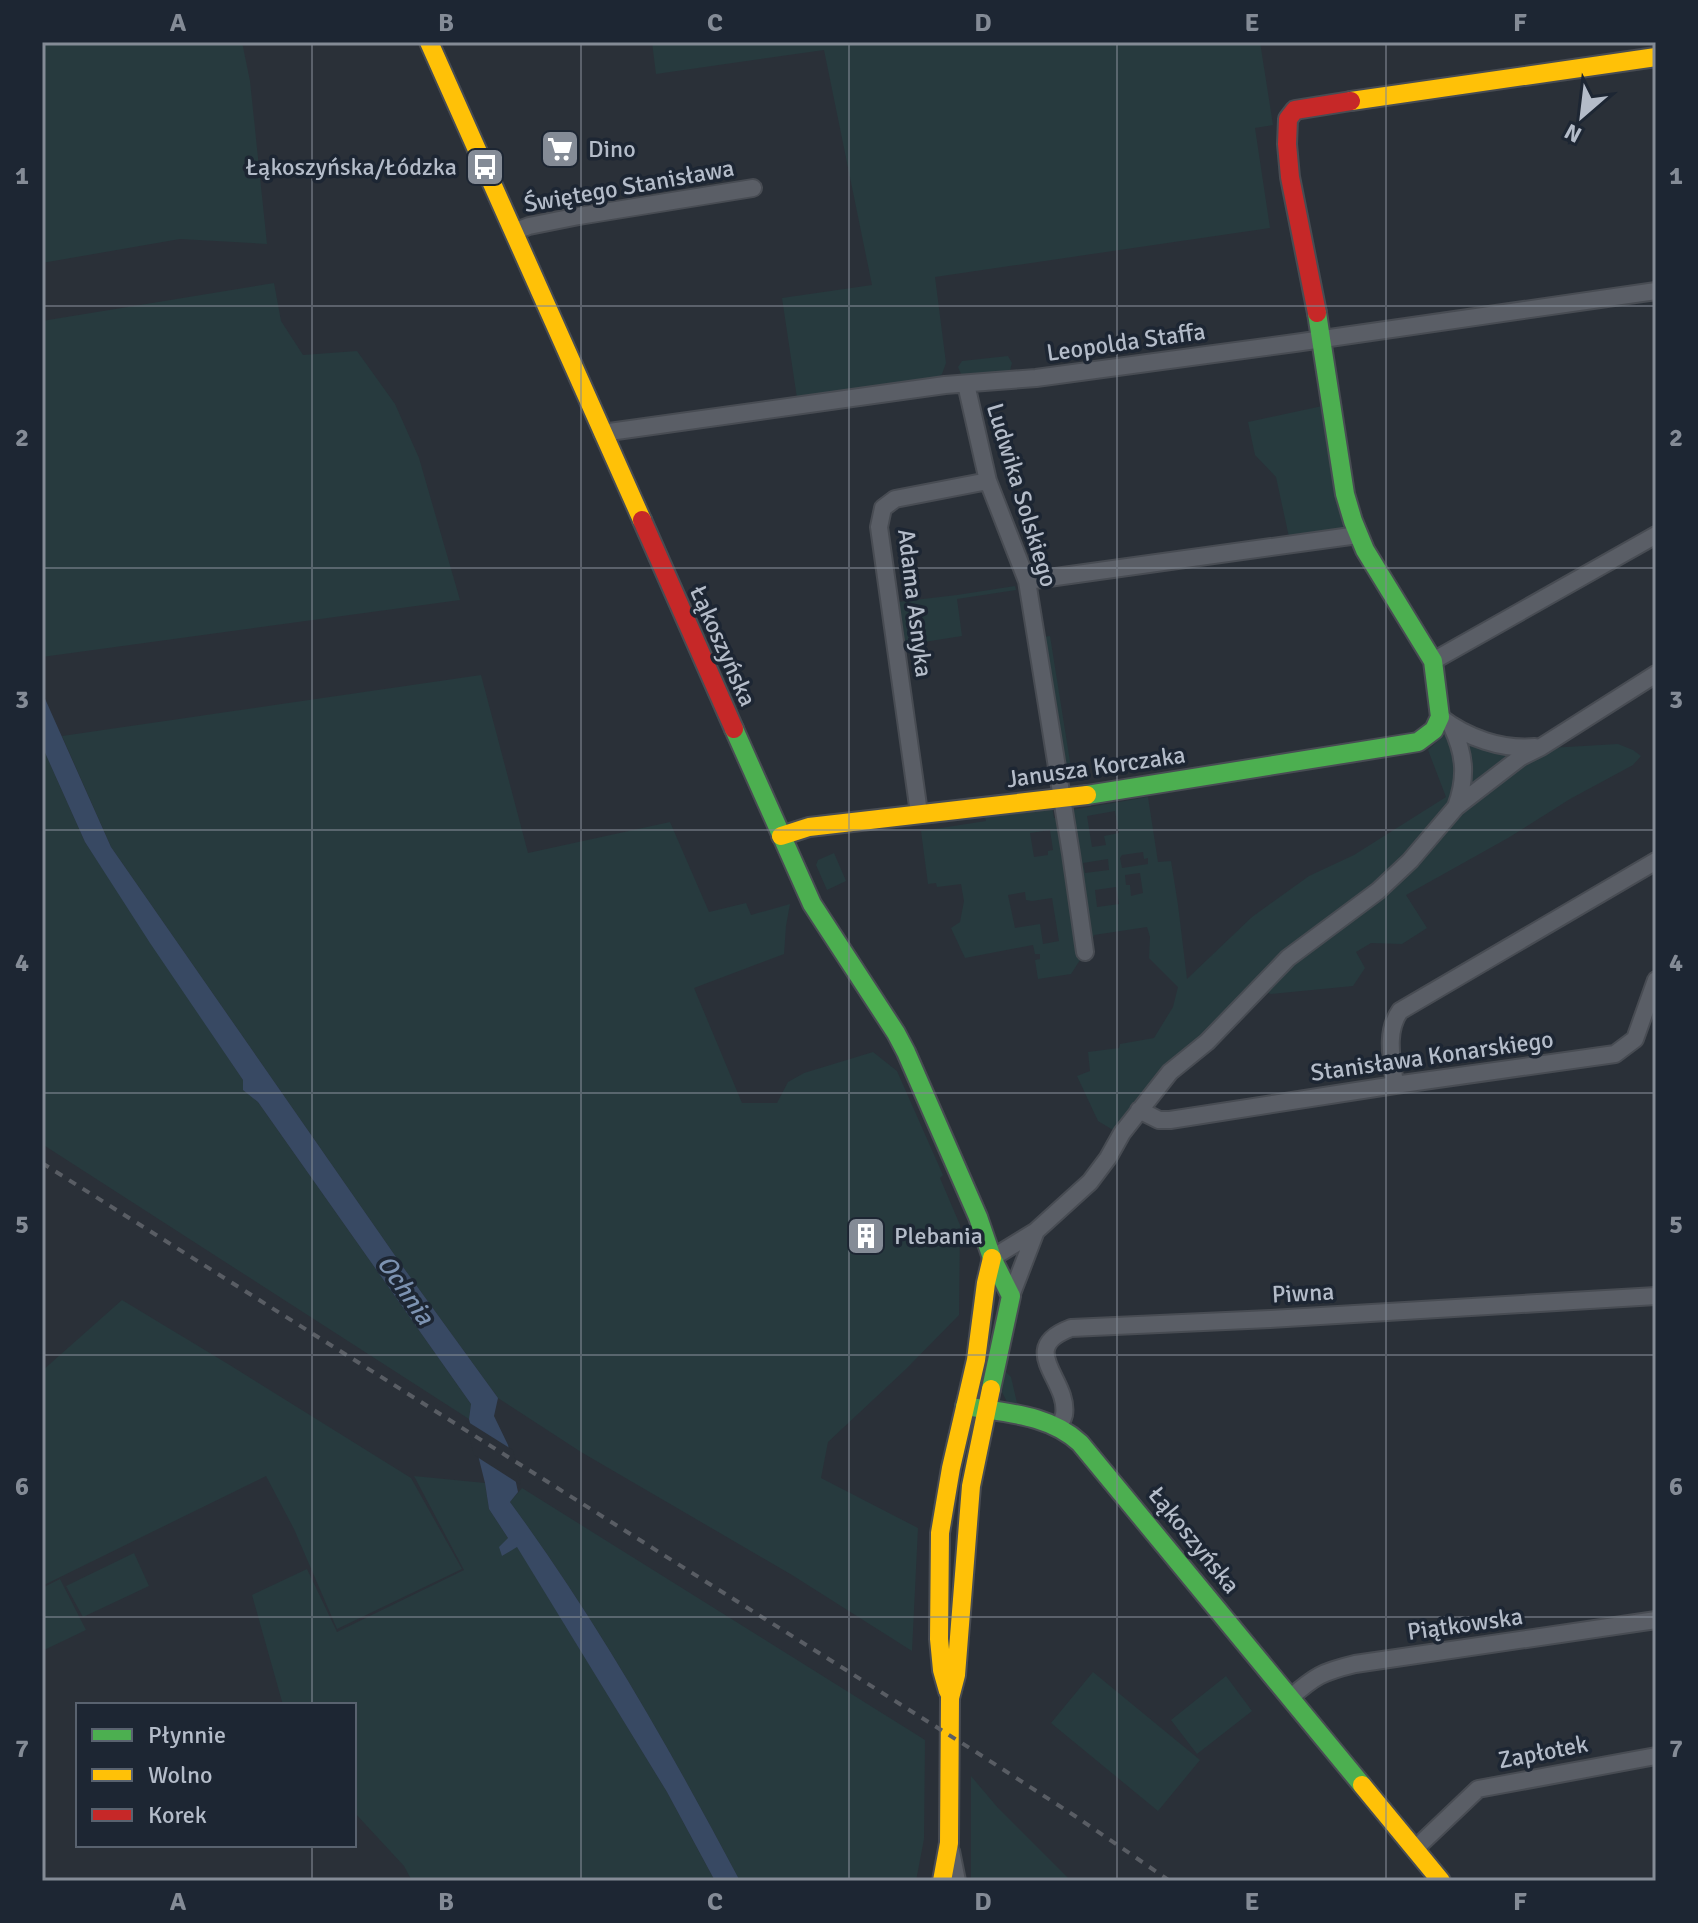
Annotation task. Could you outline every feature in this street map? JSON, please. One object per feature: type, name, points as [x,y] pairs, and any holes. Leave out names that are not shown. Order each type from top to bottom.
[{"type":"street","name":"Łąkoszyńska","points":[[429,42],[812,904],[906,1052],[978,1217],[992,1258],[1011,1296]]},
{"type":"street","points":[[1456,807],[1463,772],[1462,748],[1446,722],[1433,661],[1365,550],[1345,494],[1322,339],[1290,177],[1288,119],[1295,110],[1308,107],[1656,57]]},
{"type":"street","name":"Świętego Stanisława","points":[[513,232],[579,216],[753,188]]},
{"type":"street","name":"Leopolda Staffa","points":[[602,433],[945,385],[1036,378],[1656,291]]},
{"type":"street","name":"Ludwika Solskiego","points":[[966,384],[988,481],[1027,581],[1085,952]]},
{"type":"street","name":"Adama Asnyka","points":[[919,813],[879,527],[883,508],[895,499],[988,481]]},
{"type":"street","points":[[1027,581],[1358,535]]},
{"type":"street","points":[[1433,661],[1656,535]]},
{"type":"street","points":[[950,1698],[942,1676],[938,1630],[940,1535],[976,1357],[983,1313],[984,1280],[992,1258],[1036,1231],[1090,1182],[1139,1110],[1170,1072],[1207,1042],[1288,958],[1378,891],[1410,861],[1456,807],[1521,757],[1656,674]]},
{"type":"street","points":[[1446,722],[1496,745],[1522,749],[1541,747]]},
{"type":"street","name":"Janusza Korczaka","points":[[781,836],[809,827],[1062,799],[1418,742],[1446,722]]},
{"type":"street","points":[[1395,1085],[1390,1033],[1400,1011],[1656,861]]},
{"type":"street","name":"Stanisława Konarskiego","points":[[1139,1110],[1159,1120],[1170,1120],[1615,1054],[1635,1039],[1656,980]]},
{"type":"street","points":[[942,1881],[949,1843],[950,1698],[956,1675],[971,1486],[1011,1296],[1036,1231]]},
{"type":"street","points":[[992,1258],[1010,1262],[1028,1252]]},
{"type":"street","name":"Piwna","points":[[1058,1427],[1064,1415],[1061,1395],[1045,1354],[1055,1334],[1071,1328],[1656,1296]]},
{"type":"street","name":"Łąkoszyńska","points":[[965,1406],[1058,1427],[1090,1453],[1441,1881]]},
{"type":"street","name":"Piątkowska","points":[[1290,1698],[1325,1671],[1355,1664],[1656,1620]]},
{"type":"street","name":"Zapłotek","points":[[1415,1849],[1478,1789],[1656,1756]]},
{"type":"street","points":[[949,1843],[957,1881]]},
{"type":"green space","points":[[42,42],[242,42],[250,81],[267,244],[180,239],[42,263]]},
{"type":"green space","points":[[652,42],[1260,42],[1273,125],[1255,128],[1270,228],[935,277],[946,363],[942,374],[797,398],[782,298],[872,285],[824,50],[656,74]]},
{"type":"green space","points":[[274,283],[281,321],[303,355],[357,351],[395,404],[419,458],[460,600],[42,657],[42,321]]},
{"type":"green space","points":[[1008,356],[1012,363],[1009,374],[964,376],[958,367],[962,361]]},
{"type":"green space","points":[[1327,405],[1351,530],[1289,537],[1276,477],[1255,455],[1248,422]]},
{"type":"green space","points":[[1015,586],[1016,590],[957,599],[962,636],[905,645],[897,602]]},
{"type":"green space","points":[[1050,636],[1072,774],[1063,775],[1041,637]]},
{"type":"green space","points":[[481,675],[528,853],[670,822],[709,912],[746,903],[751,915],[790,904],[784,954],[694,988],[742,1103],[777,1103],[788,1082],[804,1073],[873,1052],[897,1071],[943,1175],[940,1178],[960,1225],[959,1315],[828,1442],[821,1478],[918,1528],[912,1651],[792,1575],[581,1452],[498,1398],[403,1267],[111,847],[62,736]]},
{"type":"green space","points":[[1449,731],[1522,753],[1404,863],[1289,954],[1118,1133],[1098,1121],[1077,1076],[1090,1071],[1088,1052],[1119,1048],[1120,1044],[1154,1038],[1173,1007],[1178,987],[1149,958],[1147,927],[1088,938],[1071,810],[1148,797],[1158,862],[1171,861],[1187,979],[1252,917],[1309,876],[1354,855],[1446,797],[1428,750]],"holes":[[[1115,811],[1119,833],[1104,836],[1106,845],[1092,847],[1087,816]],[[1143,852],[1148,864],[1122,868],[1122,855]],[[1108,859],[1109,870],[1085,873],[1083,863]],[[1140,873],[1143,893],[1131,896],[1130,885],[1126,885],[1125,875]],[[1116,887],[1119,904],[1097,907],[1095,890]]]},
{"type":"green space","points":[[1618,744],[1641,756],[1633,765],[1406,895],[1427,928],[1402,944],[1371,943],[1356,952],[1365,968],[1353,986],[1268,993],[1275,980],[1501,777],[1549,748]]},
{"type":"green space","points":[[42,746],[85,842],[243,1080],[244,1090],[258,1102],[471,1404],[469,1419],[42,1144]]},
{"type":"green space","points":[[1052,806],[1054,818],[1058,817],[1080,960],[1071,974],[1038,979],[1035,960],[1040,959],[1040,954],[1035,954],[1033,945],[965,958],[951,928],[960,922],[964,901],[961,884],[937,887],[936,883],[928,884],[921,831],[986,821],[984,814]],"holes":[[[1050,830],[1053,850],[1048,851],[1048,855],[1034,857],[1030,833]],[[1025,892],[1026,900],[1052,898],[1059,941],[1043,944],[1040,924],[1015,928],[1008,895]]]},
{"type":"green space","points":[[834,853],[846,881],[827,890],[816,865],[818,860]]},
{"type":"green space","points":[[122,1300],[411,1478],[462,1569],[337,1629],[294,1529],[266,1476],[42,1586],[42,1371]]},
{"type":"green space","points":[[1005,1371],[1011,1377],[1018,1407],[1008,1404],[1002,1392]]},
{"type":"green space","points":[[414,1476],[485,1483],[489,1509],[508,1538],[502,1556],[517,1546],[667,1792],[715,1881],[412,1881],[404,1866],[356,1814],[356,1703],[282,1703],[252,1595],[307,1569],[337,1632],[464,1570]]},
{"type":"green space","points":[[522,1488],[925,1740],[924,1839],[916,1881],[740,1881],[632,1687],[573,1593],[510,1502]]},
{"type":"green space","points":[[134,1553],[149,1586],[83,1617],[66,1586]]},
{"type":"green space","points":[[60,1579],[86,1630],[42,1651],[42,1588]]},
{"type":"green space","points":[[1093,1672],[1200,1760],[1158,1811],[1051,1723]]},
{"type":"green space","points":[[1226,1676],[1252,1711],[1197,1754],[1171,1720]]},
{"type":"green space","points":[[971,1776],[998,1808],[1071,1881],[971,1881]]},
{"type":"water","name":"Ochnia","points":[[42,692],[111,847],[403,1267],[498,1398],[494,1416],[508,1445],[518,1492],[510,1502],[573,1593],[632,1687],[740,1881],[715,1881],[667,1792],[517,1547],[502,1556],[499,1547],[508,1538],[489,1509],[469,1419],[471,1404],[258,1102],[243,1090],[243,1080],[85,842],[42,746]]},
{"type":"pier","points":[[465,1420],[513,1450],[521,1485],[474,1455]]},
{"type":"railway","points":[[42,1163],[976,1752],[1170,1881]]},
{"type":"traffic: fast","points":[[1087,795],[1418,742],[1434,730],[1440,717],[1433,661],[1365,550],[1345,494],[1317,313]]},
{"type":"traffic: fast","points":[[734,729],[812,904],[906,1052],[978,1217],[992,1258],[1011,1296],[991,1389]]},
{"type":"traffic: fast","points":[[965,1406],[1041,1420],[1068,1433],[1080,1443],[1362,1785]]},
{"type":"traffic: slow","points":[[429,42],[642,520]]},
{"type":"traffic: slow","points":[[1351,101],[1656,57]]},
{"type":"traffic: slow","points":[[781,836],[809,827],[1087,795]]},
{"type":"traffic: slow","points":[[948,1691],[939,1639],[940,1533],[951,1468],[976,1360],[992,1258]]},
{"type":"traffic: slow","points":[[942,1881],[949,1843],[950,1698],[956,1675],[971,1486],[991,1389]]},
{"type":"traffic: slow","points":[[1362,1785],[1441,1881]]},
{"type":"traffic: jam","points":[[1317,313],[1290,177],[1288,119],[1295,110],[1351,101]]},
{"type":"traffic: jam","points":[[642,520],[734,729]]},
{"type":"place","name":"Dino","points":[[560,149]]},
{"type":"place","name":"Łąkoszyńska/Łódzka","points":[[485,167]]},
{"type":"place","name":"Plebania","points":[[866,1236]]}]
